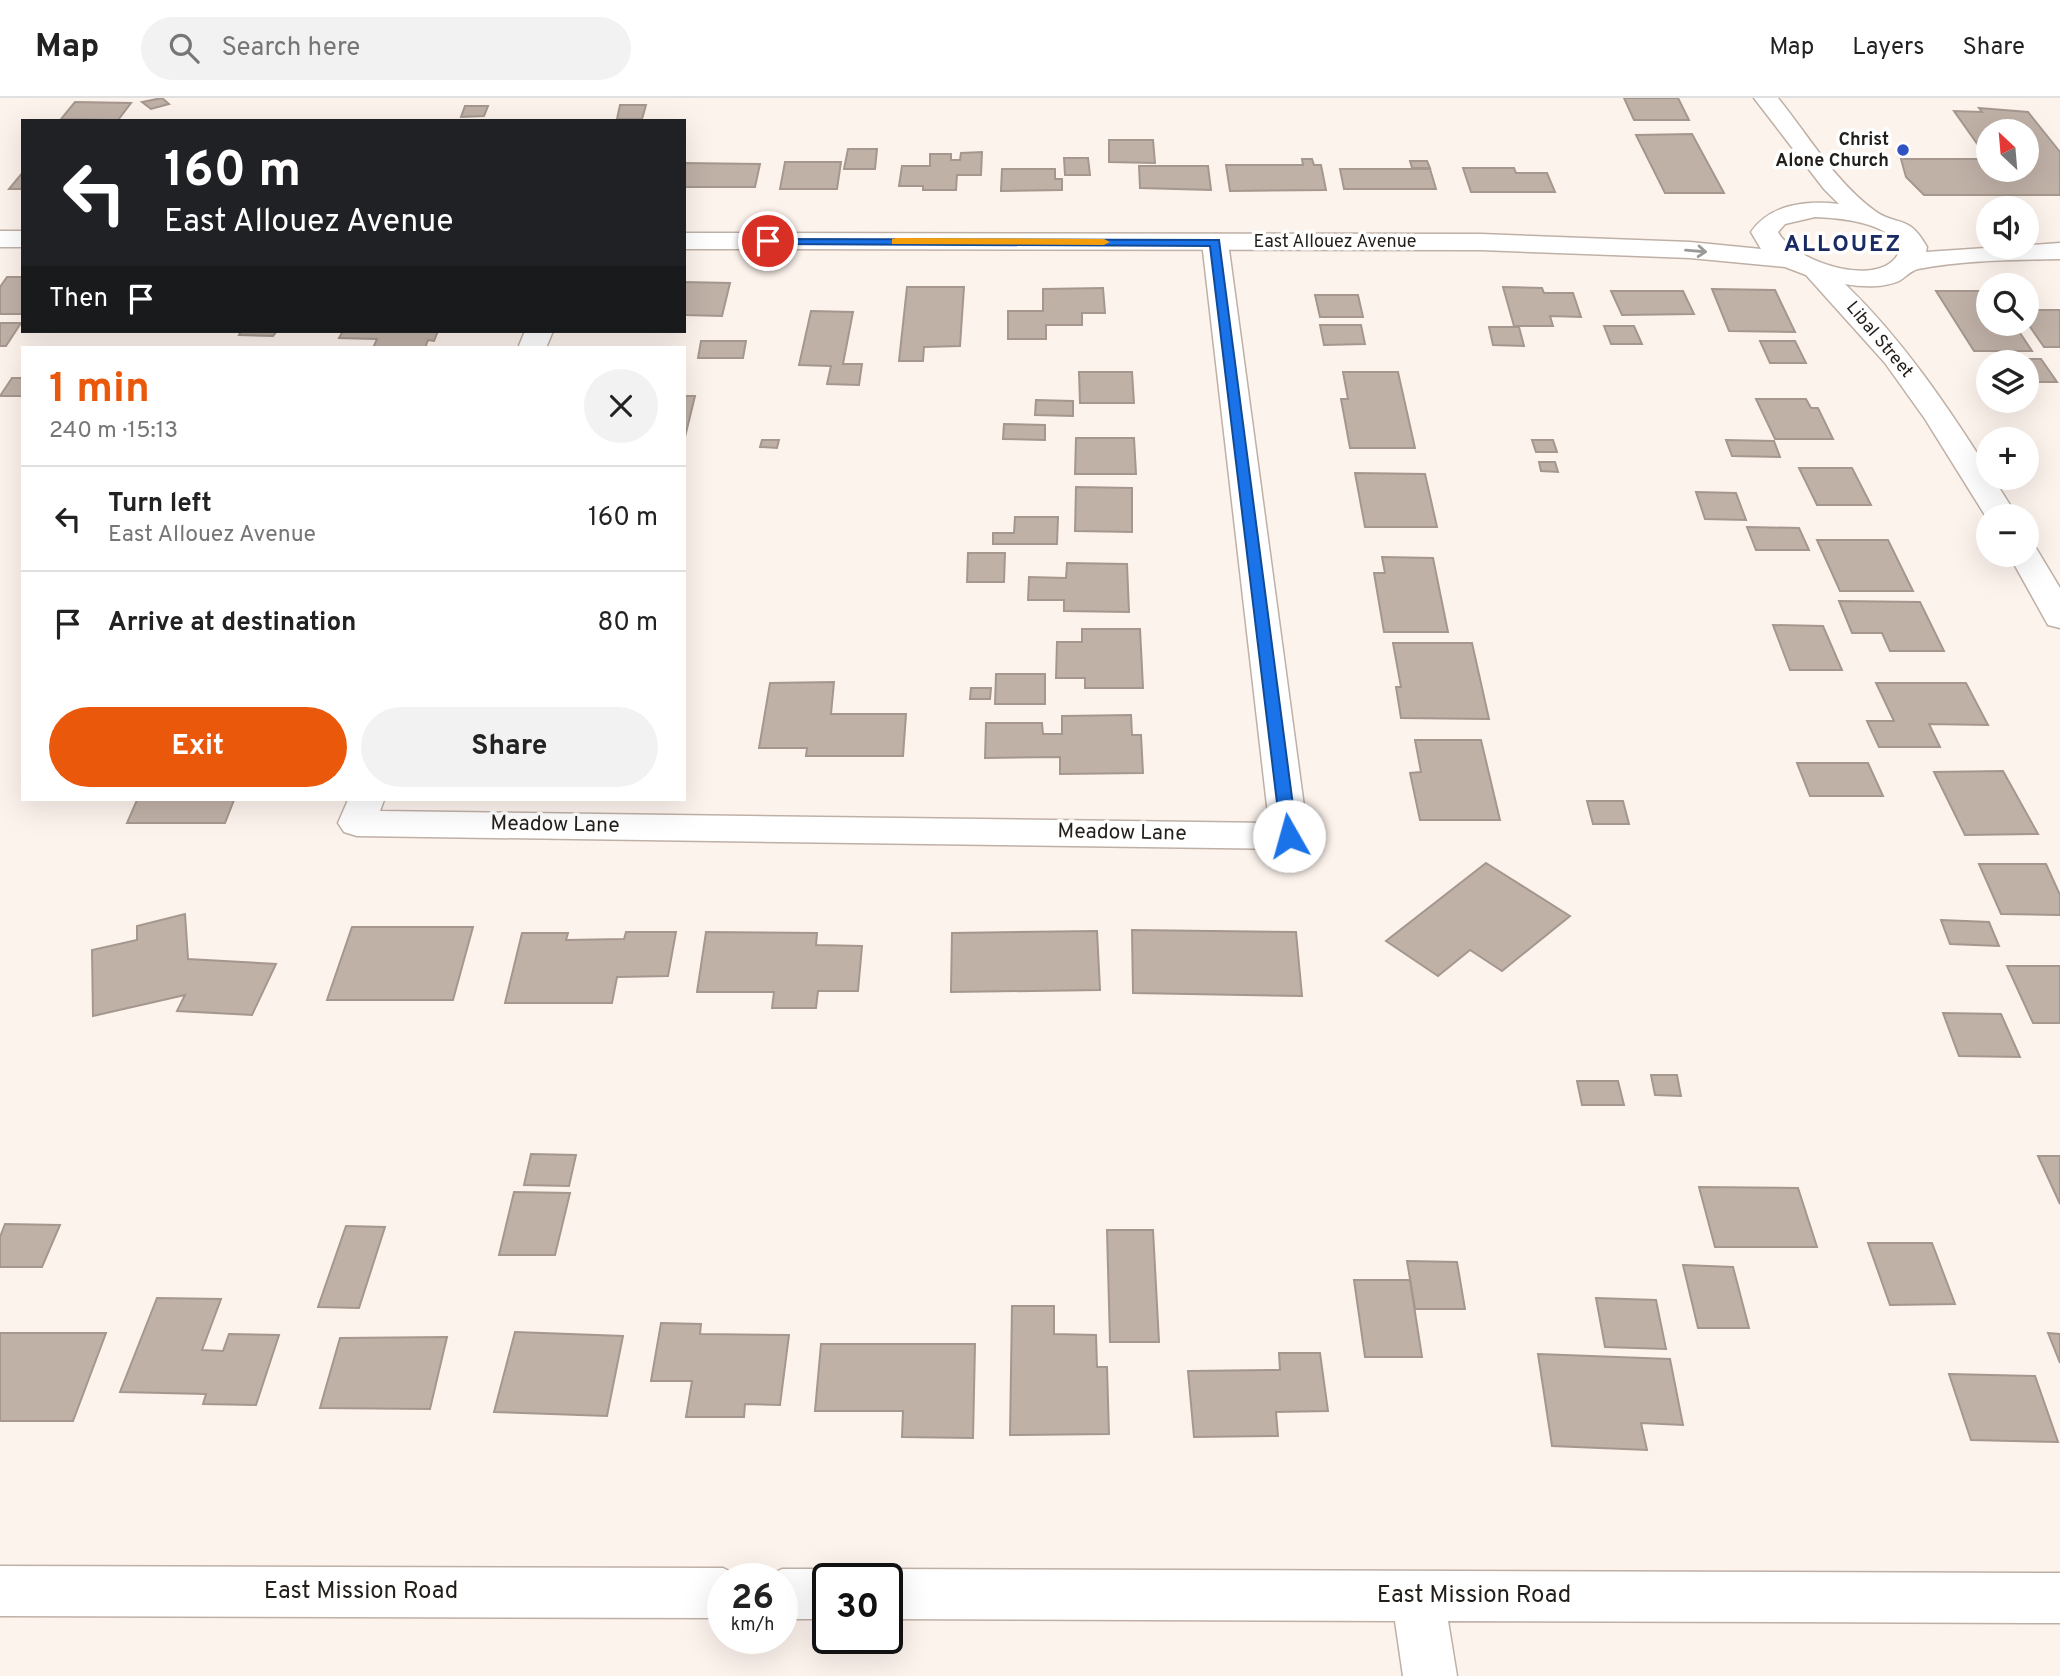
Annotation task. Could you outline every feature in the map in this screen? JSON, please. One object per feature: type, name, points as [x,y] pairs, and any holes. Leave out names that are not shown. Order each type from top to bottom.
[{"type":"street","points":[[1758,98],[1789,198]]},
{"type":"street","points":[[1766,98],[1833,184],[1865,215]]},
{"type":"street","points":[[1784,259],[1770,248],[1765,237],[1766,226],[1789,198]]},
{"type":"street","points":[[1744,226],[1789,198],[1865,215],[1893,226],[1938,236],[1976,237]]},
{"type":"street","points":[[1893,226],[1912,244],[1914,254],[1905,266]]},
{"type":"street","name":"East Allouez Avenue","points":[[1481,242],[1718,229]]},
{"type":"street","points":[[2039,238],[2060,239]]},
{"type":"street","points":[[0,239],[21,239]]},
{"type":"street","name":"East Allouez Avenue","points":[[686,241],[1481,242],[1690,250],[1784,259],[1817,272]]},
{"type":"street","name":"Meadow Lane","points":[[362,811],[1289,836],[1215,242]]},
{"type":"street","points":[[1817,272],[1863,278],[1905,266],[2002,252],[2060,251]]},
{"type":"street","name":"Libal Street","points":[[1905,266],[1886,292],[1937,411]]},
{"type":"street","name":"Libal Street","points":[[1817,272],[1865,320],[1937,411],[1994,504]]},
{"type":"street","points":[[2032,567],[2060,618]]},
{"type":"street","name":"East Mission Road","points":[[0,1591],[707,1593]]},
{"type":"street","name":"East Mission Road","points":[[903,1594],[2060,1598]]},
{"type":"street","points":[[1418,1596],[1430,1676]]},
{"type":"building","points":[[162,98],[169,104],[151,109],[142,102]]},
{"type":"building","points":[[1624,98],[1678,98],[1689,120],[1634,120]]},
{"type":"building","points":[[75,102],[131,103],[119,119],[61,119]]},
{"type":"building","points":[[620,105],[646,105],[642,119],[617,119]]},
{"type":"building","points":[[465,106],[488,106],[484,116],[461,117]]},
{"type":"building","name":"Christ Alone Church","points":[[1979,108],[2028,112],[2034,119],[1976,119],[1976,142],[1954,111],[1982,112]]},
{"type":"building","name":"Christ Alone Church","points":[[2039,126],[2060,152],[2060,195],[1924,195],[1906,177],[1901,159],[1976,159],[1976,182],[2039,182]]},
{"type":"building","points":[[1692,134],[1724,193],[1665,193],[1636,135]]},
{"type":"building","points":[[1109,140],[1153,140],[1155,163],[1109,162]]},
{"type":"building","points":[[848,149],[877,149],[875,169],[844,169]]},
{"type":"building","points":[[982,152],[981,175],[957,175],[956,190],[923,190],[923,186],[899,186],[902,166],[930,166],[930,154],[951,154],[951,160],[960,160],[961,153]]},
{"type":"building","points":[[1064,158],[1088,158],[1090,175],[1065,175]]},
{"type":"building","points":[[1302,159],[1312,159],[1314,165],[1321,165],[1326,190],[1230,191],[1226,165],[1303,165]]},
{"type":"building","points":[[1410,161],[1427,161],[1430,168],[1412,168]]},
{"type":"building","points":[[785,162],[841,162],[837,189],[780,189]]},
{"type":"building","points":[[686,163],[760,164],[755,187],[686,187]]},
{"type":"building","points":[[1139,166],[1208,166],[1211,190],[1140,188]]},
{"type":"building","points":[[1463,168],[1514,168],[1516,173],[1547,173],[1555,192],[1471,192]]},
{"type":"building","points":[[1002,169],[1055,169],[1055,179],[1062,179],[1062,190],[1001,191]]},
{"type":"building","points":[[1340,169],[1430,169],[1436,189],[1344,189]]},
{"type":"building","points":[[21,174],[21,189],[9,189]]},
{"type":"building","points":[[7,277],[21,277],[21,314],[0,314],[0,287]]},
{"type":"building","points":[[686,282],[730,283],[722,316],[686,315]]},
{"type":"building","points":[[907,287],[964,287],[960,346],[924,347],[923,361],[899,361]]},
{"type":"building","points":[[1503,287],[1542,288],[1544,293],[1573,293],[1581,317],[1550,316],[1553,326],[1514,326]]},
{"type":"building","points":[[1103,288],[1105,313],[1082,313],[1082,325],[1046,325],[1046,339],[1008,339],[1008,311],[1043,311],[1043,289]]},
{"type":"building","points":[[1712,289],[1775,290],[1795,332],[1729,331]]},
{"type":"building","points":[[1611,291],[1683,291],[1694,314],[1622,315]]},
{"type":"building","points":[[1936,291],[1976,291],[1976,336],[2022,336],[2031,350],[1974,351]]},
{"type":"building","points":[[1315,295],[1358,295],[1363,317],[1320,317]]},
{"type":"building","points":[[2039,310],[2060,310],[2060,347],[2044,347],[2036,336],[2039,336]]},
{"type":"building","points":[[811,311],[853,312],[843,364],[862,364],[859,385],[827,384],[831,366],[799,365]]},
{"type":"building","points":[[0,323],[21,323],[6,346],[0,346]]},
{"type":"building","points":[[1320,325],[1361,325],[1365,344],[1324,345]]},
{"type":"building","points":[[1604,326],[1634,326],[1642,344],[1611,344]]},
{"type":"building","points":[[1489,327],[1519,327],[1524,346],[1493,345]]},
{"type":"building","points":[[240,333],[275,333],[273,336],[239,335]]},
{"type":"building","points":[[342,333],[437,333],[434,341],[428,340],[426,346],[374,346],[377,339],[339,338]]},
{"type":"building","points":[[701,341],[746,341],[743,358],[698,358]]},
{"type":"building","points":[[1760,341],[1795,341],[1806,363],[1770,363]]},
{"type":"building","points":[[2039,359],[2041,359],[2057,382],[2039,382]]},
{"type":"building","points":[[1079,372],[1132,372],[1134,403],[1080,403]]},
{"type":"building","points":[[1343,372],[1398,372],[1415,448],[1350,448],[1341,399],[1348,399]]},
{"type":"building","points":[[12,378],[21,378],[21,396],[0,396]]},
{"type":"building","points":[[686,396],[695,396],[686,433]]},
{"type":"building","points":[[1756,399],[1806,399],[1811,408],[1818,408],[1833,439],[1775,439]]},
{"type":"building","points":[[1036,400],[1073,401],[1073,416],[1035,415]]},
{"type":"building","points":[[1004,424],[1045,425],[1045,440],[1003,439]]},
{"type":"building","points":[[1076,438],[1134,438],[1136,474],[1075,474]]},
{"type":"building","points":[[762,440],[779,440],[777,448],[760,447]]},
{"type":"building","points":[[1532,440],[1553,440],[1557,452],[1536,452]]},
{"type":"building","points":[[1726,440],[1774,441],[1780,457],[1732,456]]},
{"type":"building","points":[[1539,462],[1555,462],[1558,472],[1541,471]]},
{"type":"building","points":[[1799,468],[1852,468],[1871,505],[1817,505]]},
{"type":"building","points":[[1355,473],[1425,474],[1437,527],[1365,527]]},
{"type":"building","points":[[1076,487],[1132,488],[1132,532],[1075,531]]},
{"type":"building","points":[[1696,492],[1736,493],[1746,520],[1705,519]]},
{"type":"building","points":[[1015,517],[1058,517],[1057,544],[993,544],[993,533],[1014,533]]},
{"type":"building","points":[[1747,527],[1799,528],[1809,550],[1756,550]]},
{"type":"building","points":[[1817,540],[1888,540],[1913,591],[1840,591]]},
{"type":"building","points":[[968,553],[1005,553],[1004,582],[967,582]]},
{"type":"building","points":[[1382,557],[1433,558],[1448,632],[1384,632],[1374,573],[1385,573]]},
{"type":"building","points":[[1067,563],[1127,564],[1129,612],[1064,611],[1064,600],[1028,600],[1029,577],[1066,578]]},
{"type":"building","points":[[1839,601],[1920,602],[1944,651],[1890,651],[1882,633],[1852,633]]},
{"type":"building","points":[[1773,625],[1823,626],[1842,670],[1790,670]]},
{"type":"building","points":[[1082,629],[1140,629],[1143,688],[1085,688],[1085,678],[1056,678],[1057,642],[1082,642]]},
{"type":"building","points":[[1393,643],[1472,643],[1489,719],[1401,718],[1396,687],[1401,687]]},
{"type":"building","points":[[996,674],[1045,674],[1045,704],[995,704]]},
{"type":"building","points":[[834,682],[831,714],[906,714],[903,756],[806,756],[807,748],[759,748],[770,683]]},
{"type":"building","points":[[1876,683],[1966,683],[1988,725],[1929,724],[1940,747],[1879,747],[1867,721],[1894,721]]},
{"type":"building","points":[[971,688],[991,688],[990,699],[970,699]]},
{"type":"building","points":[[1131,715],[1132,735],[1141,735],[1143,773],[1060,774],[1060,757],[985,758],[986,723],[1042,723],[1043,734],[1062,734],[1062,716]]},
{"type":"building","points":[[1415,740],[1481,740],[1500,820],[1420,820],[1410,773],[1421,772]]},
{"type":"building","points":[[1797,763],[1868,763],[1883,796],[1810,796]]},
{"type":"building","points":[[2003,771],[2038,834],[1965,835],[1934,772]]},
{"type":"building","points":[[137,801],[234,801],[225,823],[127,823]]},
{"type":"building","points":[[1587,801],[1623,801],[1629,824],[1593,824]]},
{"type":"building","points":[[1486,863],[1570,916],[1502,971],[1470,950],[1438,976],[1386,941]]},
{"type":"building","points":[[1979,864],[2046,864],[2060,895],[2060,915],[2001,914]]},
{"type":"building","points":[[185,914],[188,959],[276,964],[252,1015],[177,1011],[185,995],[93,1016],[92,950],[137,940],[137,926]]},
{"type":"building","points":[[1941,920],[1989,922],[1999,946],[1950,944]]},
{"type":"building","points":[[352,927],[473,927],[453,1000],[327,1000]]},
{"type":"building","points":[[1132,930],[1296,932],[1302,996],[1133,993]]},
{"type":"building","points":[[1097,931],[1100,990],[951,992],[952,933]]},
{"type":"building","points":[[626,932],[676,932],[668,976],[617,977],[612,1003],[505,1003],[522,933],[568,933],[566,940],[624,939]]},
{"type":"building","points":[[706,932],[817,933],[816,945],[862,946],[858,991],[818,991],[816,1008],[772,1008],[774,992],[697,992]]},
{"type":"building","points":[[2007,966],[2060,966],[2060,1023],[2033,1023]]},
{"type":"building","points":[[1943,1013],[2001,1014],[2020,1057],[1959,1056]]},
{"type":"building","points":[[1651,1075],[1677,1075],[1681,1096],[1655,1095]]},
{"type":"building","points":[[1577,1081],[1618,1081],[1624,1105],[1582,1105]]},
{"type":"building","points":[[531,1154],[576,1155],[569,1186],[524,1185]]},
{"type":"building","points":[[2038,1156],[2060,1156],[2060,1204]]},
{"type":"building","points":[[1699,1187],[1798,1188],[1817,1247],[1715,1247]]},
{"type":"building","points":[[514,1192],[570,1193],[555,1255],[499,1255]]},
{"type":"building","points":[[5,1224],[60,1225],[42,1267],[0,1267],[0,1237]]},
{"type":"building","points":[[346,1226],[385,1227],[359,1308],[318,1307]]},
{"type":"building","points":[[1107,1230],[1153,1230],[1159,1342],[1110,1342]]},
{"type":"building","points":[[1868,1243],[1932,1243],[1955,1304],[1890,1305]]},
{"type":"building","points":[[1407,1261],[1457,1262],[1465,1309],[1415,1309]]},
{"type":"building","points":[[1683,1265],[1733,1267],[1749,1328],[1698,1328]]},
{"type":"building","points":[[1354,1280],[1410,1280],[1422,1357],[1365,1357]]},
{"type":"building","points":[[157,1298],[221,1299],[202,1350],[223,1351],[229,1334],[279,1335],[256,1405],[203,1404],[206,1394],[120,1392]]},
{"type":"building","points":[[1596,1298],[1656,1300],[1666,1349],[1605,1347]]},
{"type":"building","points":[[1012,1306],[1054,1306],[1054,1334],[1096,1335],[1097,1367],[1107,1367],[1109,1434],[1010,1435]]},
{"type":"building","points":[[661,1323],[701,1324],[700,1334],[789,1335],[780,1405],[745,1404],[744,1417],[686,1417],[692,1381],[651,1381]]},
{"type":"building","points":[[515,1332],[623,1336],[607,1416],[494,1412]]},
{"type":"building","points":[[0,1333],[106,1333],[73,1421],[0,1421]]},
{"type":"building","points":[[2048,1333],[2060,1334],[2060,1363]]},
{"type":"building","points":[[447,1337],[430,1409],[320,1408],[340,1338]]},
{"type":"building","points":[[821,1344],[975,1344],[973,1438],[902,1437],[903,1411],[815,1411]]},
{"type":"building","points":[[1279,1353],[1320,1353],[1328,1411],[1276,1412],[1278,1436],[1194,1437],[1188,1371],[1280,1370]]},
{"type":"building","points":[[1538,1354],[1670,1359],[1683,1425],[1641,1423],[1647,1450],[1552,1446]]},
{"type":"building","points":[[1949,1374],[2035,1376],[2058,1442],[1971,1440]]},
{"type":"slow traffic","points":[[896,242],[1104,242]]},
{"type":"place","name":"Christ Alone Church","points":[[1903,150]]},
{"type":"district","name":"ALLOUEZ","points":[[1843,245]]},
{"type":"route","points":[[768,241],[1215,242],[1289,836]]}]
